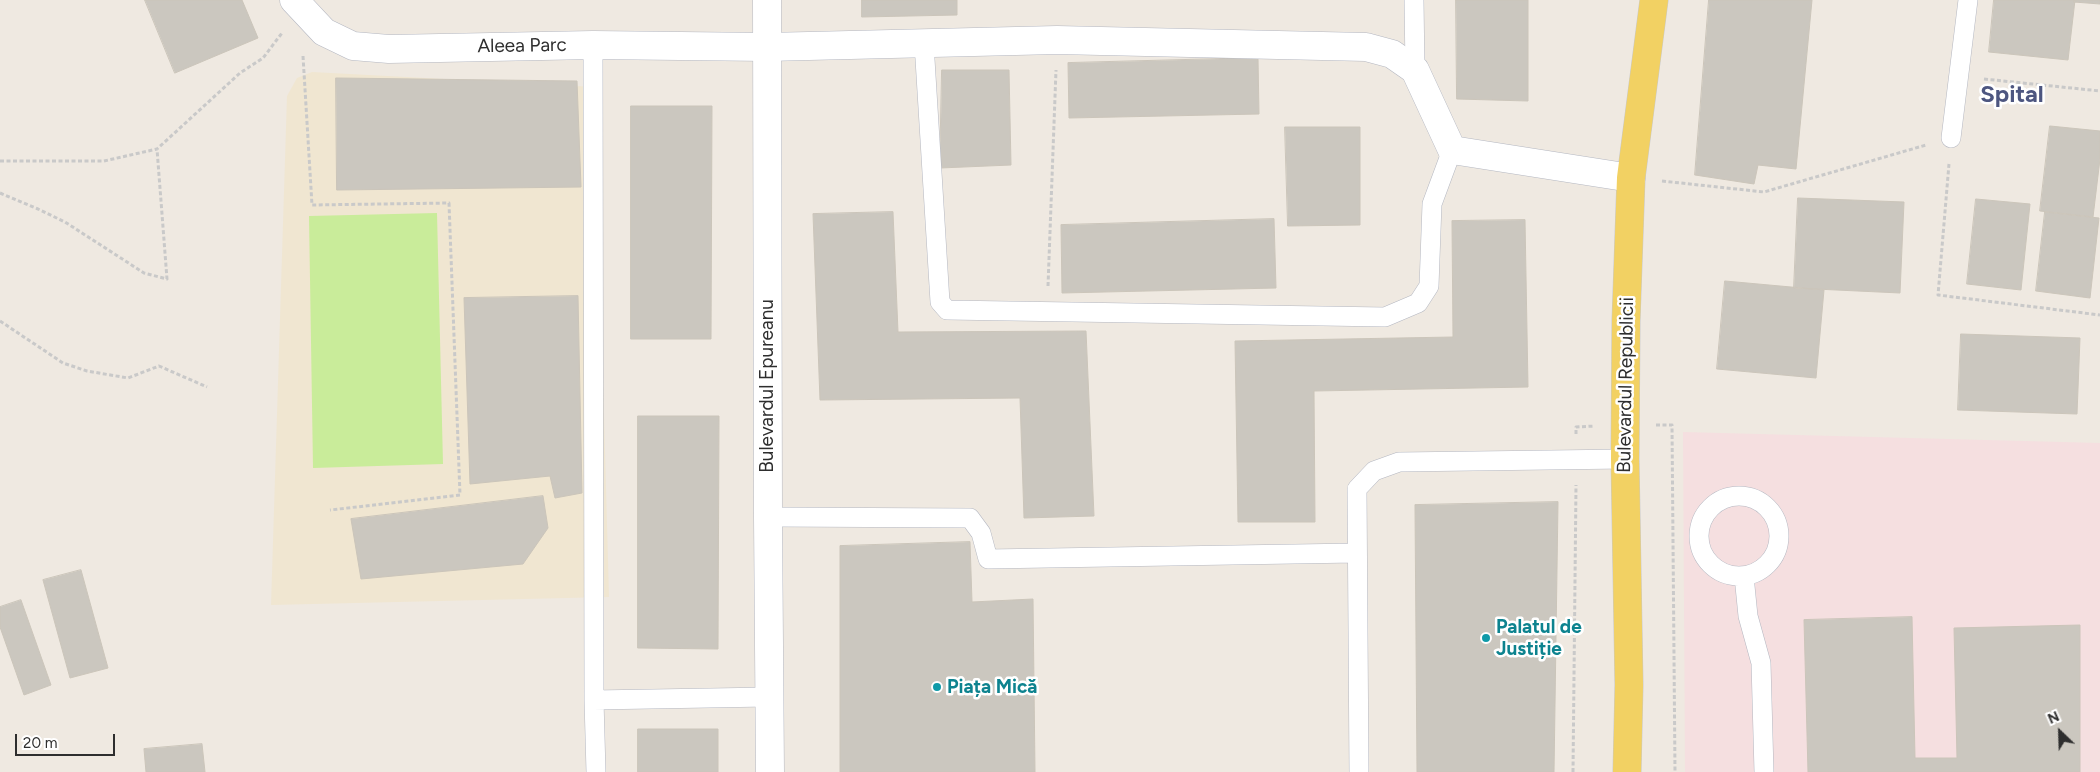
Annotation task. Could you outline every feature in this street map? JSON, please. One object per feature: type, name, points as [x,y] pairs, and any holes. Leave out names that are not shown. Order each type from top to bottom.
[{"type":"main road","name":"Bulevardul Republicii","points":[[1627,772],[1629,685],[1625,459],[1626,321],[1631,178],[1654,0]]},
{"type":"street","name":"Bulevardul Epureanu","points":[[767,0],[768,697],[770,772]]},
{"type":"street","name":"Aleea Parc","points":[[297,4],[324,32],[353,46],[389,49],[593,45],[767,47],[1057,40],[1366,47],[1392,54],[1415,70]]},
{"type":"street","points":[[1415,70],[1452,150],[1631,178]]},
{"type":"lane","points":[[1414,0],[1415,70]]},
{"type":"lane","points":[[1952,138],[1968,0]]},
{"type":"lane","points":[[924,43],[940,302],[947,310],[1385,317],[1418,303],[1429,286],[1432,204],[1452,150]]},
{"type":"lane","points":[[593,45],[594,700],[596,772]]},
{"type":"lane","points":[[1359,772],[1357,489],[1374,471],[1399,462],[1625,459]]},
{"type":"lane","points":[[1742,495],[1755,498],[1770,511],[1779,528],[1779,541],[1775,554],[1757,572],[1744,576],[1730,576],[1707,562],[1701,550],[1698,537],[1700,523],[1706,511],[1716,501],[1729,496],[1742,495]]},
{"type":"lane","points":[[768,517],[970,518],[981,533],[988,559],[1356,554]]},
{"type":"lane","points":[[1744,576],[1748,616],[1761,663],[1764,772]]},
{"type":"lane","points":[[594,700],[768,697]]},
{"type":"path","points":[[0,161],[104,161],[156,149],[240,73],[263,58],[297,4]]},
{"type":"path","points":[[297,4],[312,205],[449,203],[460,495],[330,510]]},
{"type":"path","points":[[1047,311],[1057,40]]},
{"type":"path","points":[[1958,77],[2100,91]]},
{"type":"path","points":[[1631,178],[1764,192],[1952,138],[1938,294],[2100,315]]},
{"type":"path","points":[[0,193],[38,208],[65,222],[144,273],[167,279],[156,149]]},
{"type":"path","points":[[0,322],[62,363],[87,371],[128,378],[159,366],[207,387]]},
{"type":"path","points":[[1573,772],[1576,426],[1672,425],[1675,772]]},
{"type":"shaded area","points":[[312,72],[595,87],[609,597],[271,605],[287,96],[297,78]]},
{"type":"shaded area","points":[[1683,432],[2100,443],[2100,772],[1685,772]]},
{"type":"green space","points":[[437,213],[443,464],[313,468],[309,216]]},
{"type":"building","points":[[145,0],[242,0],[258,38],[175,73]]},
{"type":"building","points":[[862,0],[957,0],[957,15],[862,17]]},
{"type":"building","points":[[1456,0],[1528,0],[1528,101],[1457,99]]},
{"type":"building","points":[[1709,0],[1812,0],[1796,169],[1758,165],[1754,184],[1695,175]]},
{"type":"building","points":[[1994,0],[2075,0],[2068,60],[1989,52]]},
{"type":"building","points":[[2075,0],[2100,0],[2100,4],[2074,2]]},
{"type":"building","points":[[1258,58],[1259,114],[1069,118],[1068,63]]},
{"type":"building","points":[[942,70],[1009,70],[1011,165],[940,168]]},
{"type":"building","points":[[336,78],[577,81],[581,187],[337,190]]},
{"type":"building","points":[[631,106],[712,106],[711,339],[631,339]]},
{"type":"building","points":[[2050,126],[2100,131],[2100,159],[2093,217],[2040,211]]},
{"type":"building","points":[[1285,127],[1360,127],[1360,225],[1288,226]]},
{"type":"building","points":[[1798,198],[1904,202],[1900,293],[1794,288]]},
{"type":"building","points":[[1976,199],[2030,204],[2021,290],[1967,284]]},
{"type":"building","points":[[893,212],[898,332],[1086,331],[1094,516],[1024,518],[1020,398],[820,400],[813,214]]},
{"type":"building","points":[[2045,212],[2099,218],[2090,298],[2036,291]]},
{"type":"building","points":[[1274,219],[1276,288],[1062,293],[1061,225]]},
{"type":"building","points":[[1525,220],[1528,387],[1314,391],[1315,522],[1238,522],[1235,341],[1453,337],[1452,221]]},
{"type":"building","points":[[1725,281],[1824,290],[1816,378],[1717,369]]},
{"type":"building","points":[[578,296],[582,493],[555,498],[550,476],[470,484],[464,298]]},
{"type":"building","points":[[1961,334],[2080,338],[2077,414],[1958,410]]},
{"type":"building","points":[[638,416],[719,416],[718,649],[638,648]]},
{"type":"building","points":[[543,496],[548,528],[523,564],[361,579],[351,519]]},
{"type":"building","name":"Palatul de Justiție","points":[[1558,502],[1554,772],[1417,772],[1415,505]]},
{"type":"building","name":"Piața Mică","points":[[970,542],[972,602],[1033,599],[1035,772],[840,772],[840,546]]},
{"type":"building","points":[[81,570],[108,668],[70,678],[43,580]]},
{"type":"building","points":[[21,600],[51,685],[24,695],[0,627],[0,607]]},
{"type":"building","points":[[1912,617],[1915,758],[1957,758],[1954,628],[2080,625],[2080,772],[1808,772],[1804,620]]},
{"type":"building","points":[[638,729],[718,729],[718,772],[638,772]]},
{"type":"building","points":[[202,744],[205,772],[146,772],[144,749]]},
{"type":"place","name":"Palatul de Justiție","points":[[1486,638]]},
{"type":"place","name":"Piața Mică","points":[[937,687]]},
{"type":"district","name":"Spital","points":[[2012,95]]}]
